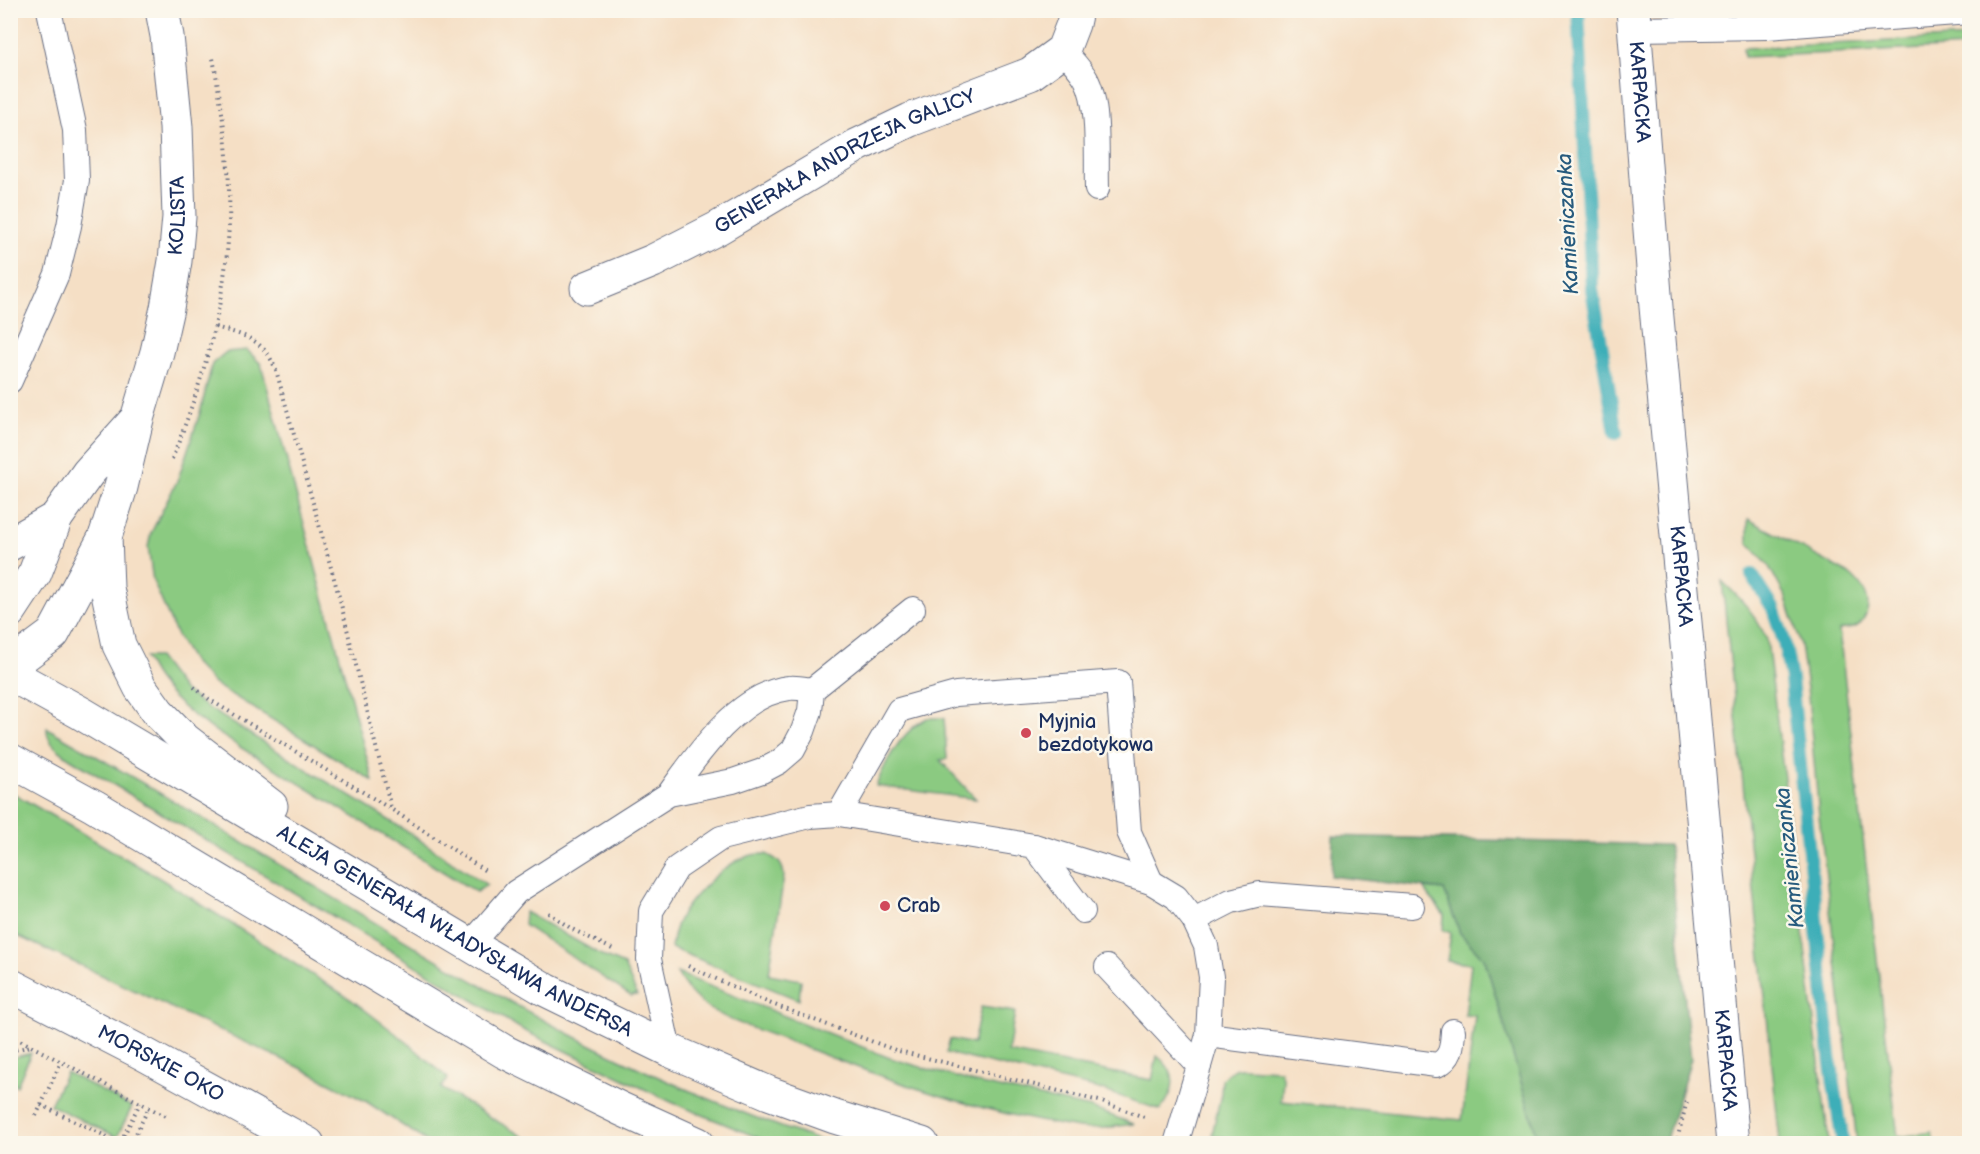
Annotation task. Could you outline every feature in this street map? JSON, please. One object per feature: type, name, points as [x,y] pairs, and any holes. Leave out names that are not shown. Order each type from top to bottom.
[{"type":"street","name":"KOLISTA","points":[[10,666],[53,634],[105,537],[121,487],[137,419],[157,352],[175,261],[179,217],[176,127],[167,36],[162,10]]},
{"type":"street","points":[[1063,50],[1076,10]]},
{"type":"street","name":"KARPACKA","points":[[1634,20],[1656,307],[1732,1143]]},
{"type":"street","name":"GENERAŁA ANDRZEJA GALICY","points":[[587,288],[653,261],[718,228],[858,145],[909,120],[1030,74],[1063,50]]},
{"type":"street","name":"KOLISTA","points":[[10,611],[34,573],[56,518],[88,473],[137,419]]},
{"type":"street","points":[[10,544],[56,518]]},
{"type":"street","points":[[105,537],[107,588],[119,645],[140,687],[159,712],[184,739],[384,893]]},
{"type":"street","name":"ALEJA GENERAŁA WŁADYSŁAWA ANDERSA","points":[[10,674],[81,713],[546,990],[669,1050],[802,1105],[922,1143]]},
{"type":"street","points":[[10,760],[94,806],[504,1052],[612,1105],[698,1143]]},
{"type":"street","name":"MORSKIE OKO","points":[[10,985],[144,1054],[308,1143]]},
{"type":"lane","points":[[10,381],[57,274],[77,180],[75,130],[49,10]]},
{"type":"lane","points":[[1634,20],[1767,27],[1970,12]]},
{"type":"lane","points":[[1063,50],[1086,78],[1092,95],[1095,115],[1097,189]]},
{"type":"lane","points":[[470,945],[516,892],[669,794],[704,747],[728,722],[750,704],[771,693],[790,688],[812,690],[913,609]]},
{"type":"lane","points":[[839,814],[900,710],[956,694],[1119,682],[1129,832],[1151,882]]},
{"type":"lane","points":[[669,794],[733,781],[762,771],[779,762],[793,750],[803,731],[810,711],[812,690]]},
{"type":"lane","points":[[669,1050],[649,959],[651,911],[676,868],[721,837],[810,816],[839,814],[1034,846],[1151,882],[1176,897],[1194,920],[1206,946],[1211,977],[1208,1035],[1178,1136]]},
{"type":"lane","points":[[1034,846],[1083,911]]},
{"type":"lane","points":[[1194,920],[1231,901],[1260,894],[1412,906]]},
{"type":"lane","points":[[1107,967],[1199,1066]]},
{"type":"lane","points":[[1208,1035],[1437,1065],[1445,1061],[1451,1052],[1454,1031]]},
{"type":"path","points":[[10,111],[14,122],[10,149]]},
{"type":"path","points":[[215,327],[256,342],[269,354],[276,370],[340,600],[391,809]]},
{"type":"path","points":[[192,685],[210,700],[391,809],[572,928],[612,949],[649,959],[672,959],[769,1003],[895,1050],[1099,1101],[1178,1136]]},
{"type":"path","points":[[10,1035],[168,1118]]},
{"type":"path","points":[[10,1051],[32,1046]]},
{"type":"path","points":[[36,1116],[61,1062]]},
{"type":"path","points":[[41,1106],[120,1143],[140,1102]]},
{"type":"path","points":[[131,1143],[149,1107]]},
{"type":"green space","points":[[1970,37],[1969,47],[1744,57],[1743,48]]},
{"type":"green space","points":[[247,350],[261,364],[373,781],[214,684],[192,661],[177,636],[153,581],[148,547],[151,533],[178,479],[200,413],[212,364],[226,352]]},
{"type":"green space","points":[[1748,519],[1848,573],[1857,581],[1867,596],[1868,608],[1858,626],[1839,630],[1894,1105],[1898,1137],[1932,1132],[1934,1143],[1857,1143],[1801,645],[1786,598],[1768,565],[1748,543]]},
{"type":"green space","points":[[1722,581],[1748,608],[1767,640],[1829,1143],[1780,1143]]},
{"type":"green space","points":[[145,657],[158,657],[183,690],[205,706],[400,827],[487,885],[476,892],[214,730],[175,700],[157,678]]},
{"type":"green space","points":[[927,718],[944,718],[947,759],[940,760],[976,799],[876,786],[896,747],[910,730]]},
{"type":"green space","points":[[47,728],[439,961],[564,1031],[693,1092],[827,1143],[771,1143],[671,1102],[523,1030],[69,758],[51,742]]},
{"type":"green space","points":[[11,792],[161,879],[352,1000],[408,1043],[448,1078],[441,1088],[534,1143],[429,1143],[367,1102],[303,1069],[11,933]]},
{"type":"green space","points":[[1333,836],[1669,845],[1691,1059],[1665,1143],[1539,1143],[1485,960],[1460,933],[1444,890],[1331,876]]},
{"type":"green space","points":[[766,854],[779,862],[784,876],[769,974],[801,980],[799,1000],[671,948],[679,919],[706,885],[741,859]]},
{"type":"green space","points":[[1423,888],[1444,890],[1460,933],[1485,960],[1539,1143],[1253,1144],[1212,1135],[1222,1079],[1236,1068],[1280,1070],[1283,1080],[1281,1101],[1462,1120],[1475,1016],[1465,1015],[1471,964],[1447,961],[1451,933],[1443,930],[1444,915]]},
{"type":"green space","points":[[525,912],[605,957],[624,965],[637,995],[631,996],[524,925]]},
{"type":"green space","points":[[677,973],[890,1058],[976,1083],[1091,1108],[1134,1124],[1086,1129],[1042,1122],[968,1104],[897,1082],[722,1016],[695,997]]},
{"type":"green space","points":[[981,1007],[1015,1012],[1008,1052],[1152,1080],[1157,1056],[1172,1075],[1170,1096],[1160,1110],[1099,1089],[946,1053],[950,1039],[973,1044]]},
{"type":"green space","points":[[31,1053],[17,1086],[11,1083],[11,1058]]},
{"type":"green space","points":[[66,1072],[132,1107],[117,1137],[50,1105]]},
{"type":"waterway","name":"Kamieniczanka","points":[[1578,10],[1592,289],[1616,433]]},
{"type":"waterway","name":"Kamieniczanka","points":[[1752,575],[1773,608],[1784,641],[1791,679],[1831,1064],[1843,1144]]},
{"type":"place","name":"Myjnia bezdotykowa","points":[[1026,733]]},
{"type":"place","name":"Crab","points":[[885,906]]}]
